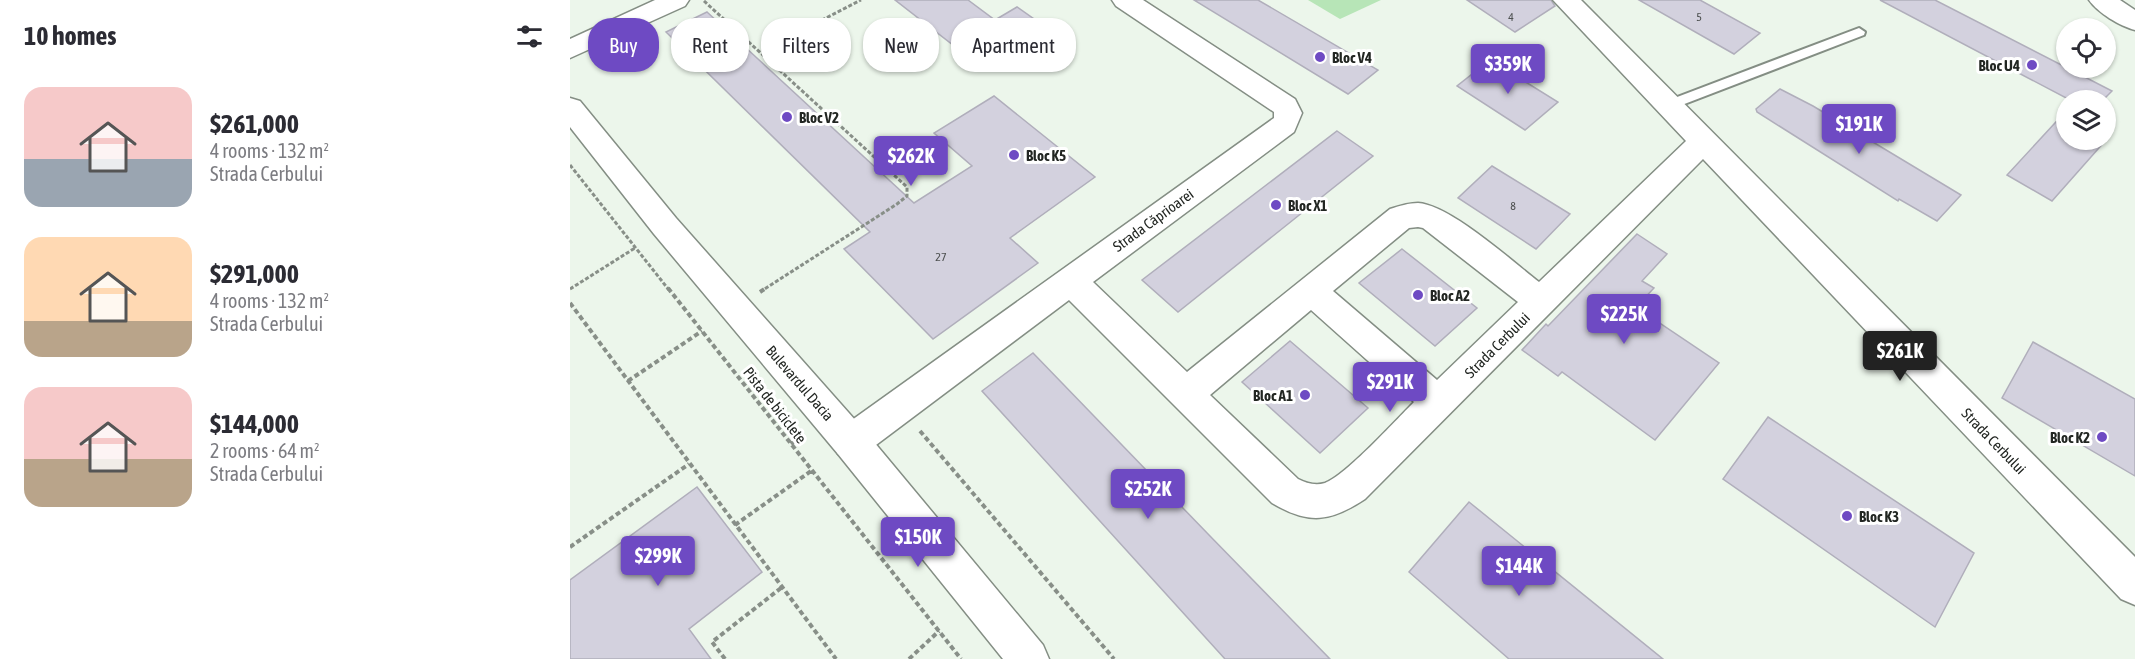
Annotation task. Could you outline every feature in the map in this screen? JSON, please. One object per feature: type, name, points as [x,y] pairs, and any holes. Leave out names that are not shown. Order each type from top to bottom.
[{"type":"street","points":[[570,49],[676,0]]},
{"type":"street","name":"Strada Căprioarei","points":[[851,442],[1289,119],[1289,112],[1285,106],[1125,0]]},
{"type":"street","name":"Strada Cerbului","points":[[1566,0],[2135,585]]},
{"type":"street","points":[[2102,0],[2135,22]]},
{"type":"street","name":"Bulevardul Dacia","points":[[570,108],[735,308],[851,442],[1029,659]]},
{"type":"street","name":"Strada Cerbului","points":[[1070,280],[1286,491],[1309,503],[1336,497],[1352,487],[1703,141]]},
{"type":"street","points":[[1186,394],[1401,217],[1419,215],[1433,219],[1541,301]]},
{"type":"street","points":[[1311,291],[1438,402]]},
{"type":"lane","points":[[1669,105],[1859,32]]},
{"type":"path","points":[[703,0],[907,187],[908,191],[907,196],[897,204],[735,308]]},
{"type":"path","points":[[826,18],[861,0]]},
{"type":"path","name":"Pista de biciclete","points":[[570,165],[961,659]]},
{"type":"path","points":[[570,289],[635,248]]},
{"type":"path","points":[[570,303],[836,659]]},
{"type":"path","points":[[628,381],[702,331]]},
{"type":"path","points":[[899,406],[1114,659]]},
{"type":"path","points":[[570,547],[689,464]]},
{"type":"path","points":[[735,525],[811,471]]},
{"type":"path","points":[[725,659],[712,642],[781,588]]},
{"type":"path","points":[[909,659],[939,632]]},
{"type":"green space","points":[[1308,0],[1381,0],[1340,19]]},
{"type":"building","points":[[895,0],[968,0],[992,18],[951,18],[951,43],[939,34],[939,18],[918,18]]},
{"type":"building","name":"Bloc V4","points":[[1194,0],[1258,0],[1378,70],[1348,94]]},
{"type":"building","points":[[1467,0],[1551,0],[1555,6],[1515,32]]},
{"type":"building","points":[[1639,0],[1700,0],[1760,33],[1734,54]]},
{"type":"building","name":"Bloc U4","points":[[1880,0],[1935,0],[2056,62],[2056,78],[2087,78],[2110,90],[2056,90],[2056,93]]},
{"type":"building","points":[[1017,7],[1033,18],[998,18]]},
{"type":"building","points":[[707,12],[714,18],[695,18]]},
{"type":"building","points":[[749,51],[761,62],[761,72],[772,72],[914,203],[972,166],[934,133],[994,96],[1095,177],[1010,238],[1038,263],[933,339],[844,249],[870,232],[707,72],[749,72]]},
{"type":"building","points":[[1490,60],[1558,102],[1525,130],[1457,86]]},
{"type":"building","points":[[1780,89],[1813,106],[1961,195],[1937,221],[1899,199],[1898,201],[1757,112],[1756,109]]},
{"type":"building","points":[[2056,122],[2056,150],[2097,150],[2052,201],[2007,175]]},
{"type":"building","name":"Bloc X1","points":[[1337,131],[1373,156],[1178,312],[1142,280]]},
{"type":"building","points":[[1492,166],[1570,214],[1536,249],[1458,198]]},
{"type":"building","points":[[1637,234],[1667,254],[1642,281],[1654,288],[1636,307],[1719,363],[1655,440],[1562,372],[1558,376],[1522,350]]},
{"type":"building","name":"Bloc A2","points":[[1402,249],[1477,308],[1435,346],[1359,283]]},
{"type":"building","name":"Bloc A1","points":[[1290,341],[1368,408],[1320,453],[1242,382]]},
{"type":"building","name":"Bloc K2","points":[[2033,342],[2135,399],[2135,476],[2002,398]]},
{"type":"building","points":[[1033,353],[1330,659],[1225,659],[982,391]]},
{"type":"building","name":"Bloc K3","points":[[1768,417],[1974,553],[1935,627],[1723,479]]},
{"type":"building","points":[[697,487],[762,572],[689,629],[711,659],[570,659],[570,580]]},
{"type":"building","points":[[1469,502],[1663,659],[1509,659],[1409,572]]},
{"type":"place","name":"Bloc V4","points":[[1320,57]]},
{"type":"place","name":"Bloc U4","points":[[2032,65]]},
{"type":"place","name":"Bloc V2","points":[[787,117]]},
{"type":"place","name":"Bloc K5","points":[[1014,155]]},
{"type":"place","name":"Bloc X1","points":[[1276,205]]},
{"type":"place","name":"Bloc A2","points":[[1418,295]]},
{"type":"place","name":"Bloc A1","points":[[1305,395]]},
{"type":"place","name":"Bloc K2","points":[[2102,437]]},
{"type":"place","name":"Bloc K3","points":[[1847,516]]}]
